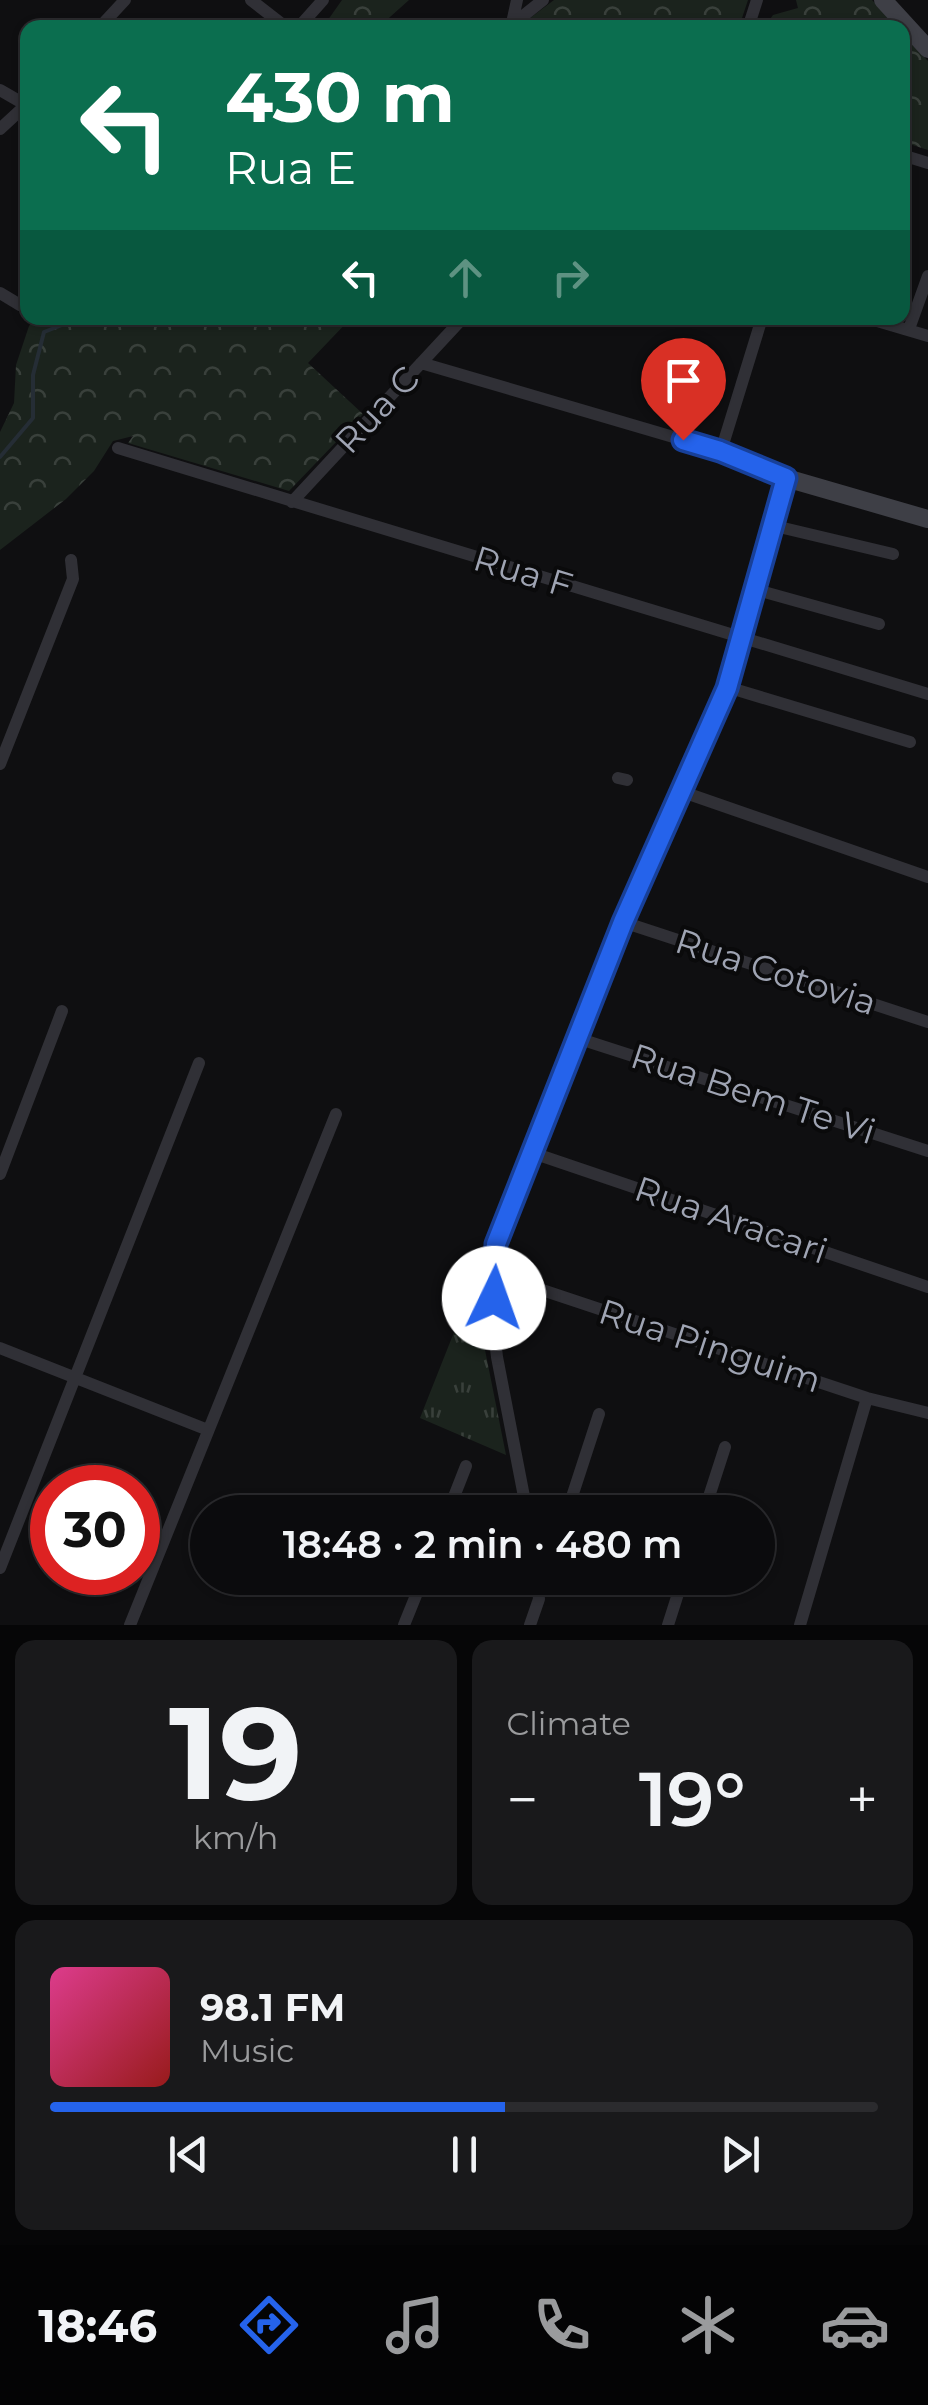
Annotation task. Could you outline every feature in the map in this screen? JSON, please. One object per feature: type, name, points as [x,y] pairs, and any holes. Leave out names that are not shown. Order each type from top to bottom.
[{"type":"street","points":[[106,20],[125,0]]},
{"type":"street","points":[[251,0],[277,20]]},
{"type":"street","points":[[305,20],[322,0]]},
{"type":"street","points":[[518,20],[543,0]]},
{"type":"street","points":[[883,0],[901,20]]},
{"type":"street","points":[[910,29],[928,49]]},
{"type":"street","points":[[0,128],[20,110]]},
{"type":"street","points":[[909,330],[928,276]]},
{"type":"street","name":"Rua C","points":[[292,502],[456,325]]},
{"type":"street","points":[[720,451],[760,325]]},
{"type":"street","points":[[892,325],[928,336]]},
{"type":"street","points":[[421,363],[720,451],[786,478],[928,519]]},
{"type":"street","name":"Rua F","points":[[118,448],[928,694]]},
{"type":"street","points":[[524,1495],[497,1357],[496,1244],[623,922],[727,688],[776,526],[786,478]]},
{"type":"street","points":[[776,526],[893,554]]},
{"type":"street","points":[[0,764],[74,579],[71,560]]},
{"type":"street","points":[[758,590],[879,624]]},
{"type":"street","points":[[727,688],[910,742]]},
{"type":"street","points":[[680,791],[928,878]]},
{"type":"street","name":"Rua Cotovia","points":[[623,922],[928,1022]]},
{"type":"street","points":[[0,1174],[62,1012]]},
{"type":"street","name":"Rua Bem Te Vi","points":[[577,1038],[928,1152]]},
{"type":"street","points":[[0,1568],[200,1063]]},
{"type":"street","points":[[130,1625],[336,1114]]},
{"type":"street","name":"Rua Aracari","points":[[533,1153],[928,1288]]},
{"type":"street","name":"Rua Pinguim","points":[[494,1274],[867,1398],[928,1413]]},
{"type":"street","points":[[0,1348],[208,1430]]},
{"type":"street","points":[[800,1625],[867,1398]]},
{"type":"street","points":[[573,1495],[599,1414]]},
{"type":"street","points":[[709,1495],[725,1447]]},
{"type":"street","points":[[455,1495],[466,1466]]},
{"type":"street","points":[[404,1625],[416,1595]]},
{"type":"street","points":[[538,1595],[538,1600]]},
{"type":"street","points":[[530,1625],[540,1595]]},
{"type":"street","points":[[668,1625],[678,1595]]},
{"type":"green space","points":[[342,0],[409,0],[387,20],[328,20]]},
{"type":"green space","points":[[554,0],[748,0],[741,20],[528,20]]},
{"type":"green space","points":[[796,0],[872,0],[891,20],[770,20],[773,15],[798,8]]},
{"type":"green space","points":[[910,42],[928,61],[928,150],[910,144]]},
{"type":"green space","points":[[344,325],[308,363],[363,414],[289,491],[128,443],[133,436],[113,441],[94,471],[66,499],[0,550],[0,432],[14,403],[16,365],[29,326]]},
{"type":"green space","points":[[491,1239],[483,1340],[506,1455],[420,1418]]},
{"type":"waterway","points":[[0,457],[33,418],[33,375],[44,332],[62,325]]},
{"type":"route","points":[[494,1298],[496,1244],[623,922],[727,688],[776,526],[786,478],[683,440]]}]
